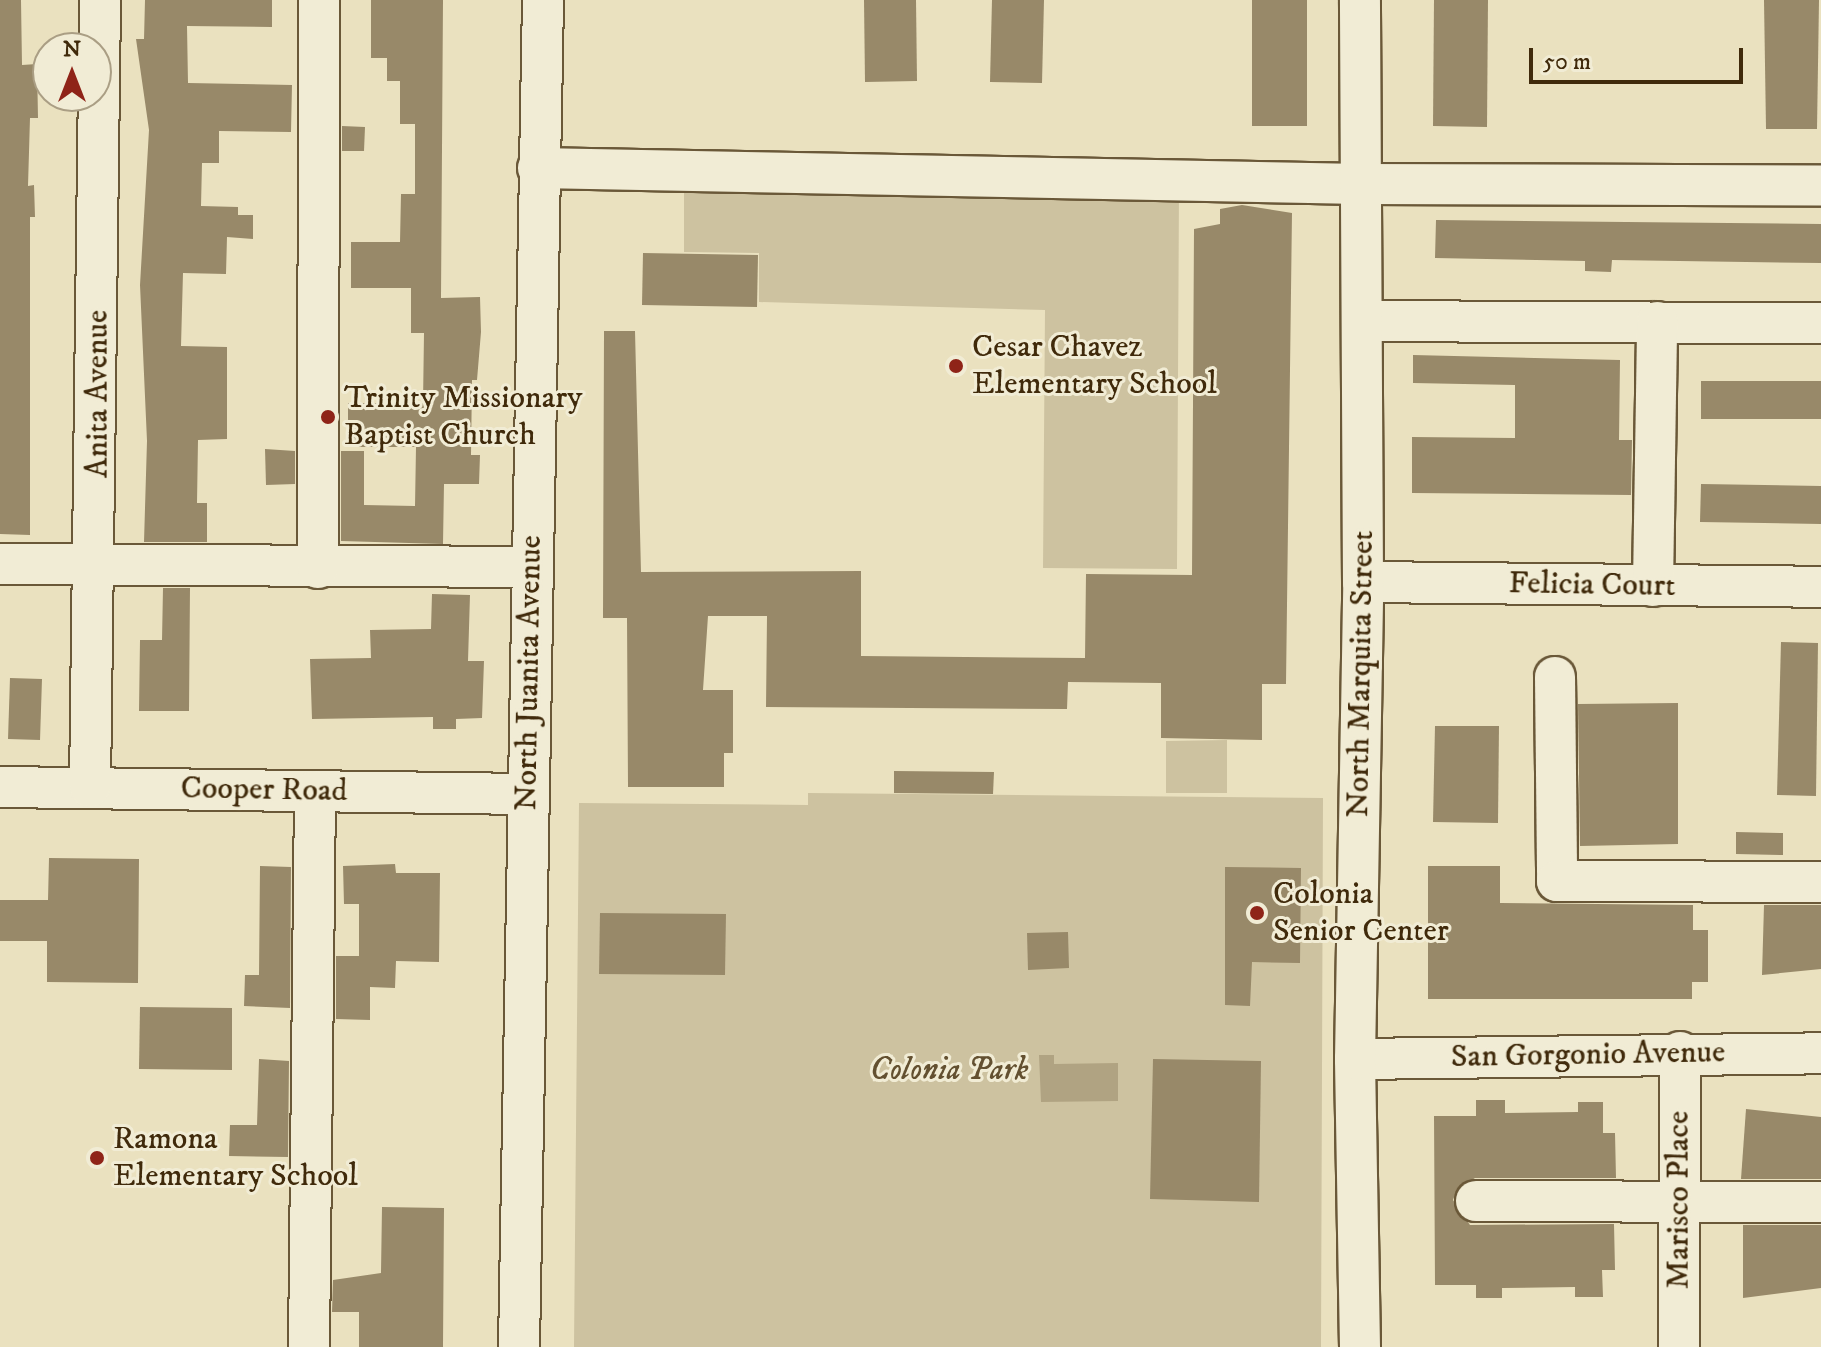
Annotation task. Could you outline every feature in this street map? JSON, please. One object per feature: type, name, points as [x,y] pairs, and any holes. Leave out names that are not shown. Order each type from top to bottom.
[{"type":"street","name":"Anita Avenue","points":[[90,787],[97,564],[100,0]]},
{"type":"street","points":[[318,568],[319,0]]},
{"type":"street","name":"North Juanita Avenue","points":[[519,1347],[530,567],[543,0]]},
{"type":"street","name":"North Marquita Street","points":[[1360,0],[1363,582],[1355,1059],[1360,1347]]},
{"type":"street","points":[[538,168],[1361,184],[1821,186]]},
{"type":"street","points":[[1363,321],[1821,323]]},
{"type":"street","points":[[1653,586],[1657,322]]},
{"type":"street","points":[[0,564],[530,567]]},
{"type":"street","name":"Felicia Court","points":[[1363,582],[1821,587]]},
{"type":"street","points":[[1555,677],[1557,881],[1821,882]]},
{"type":"street","name":"Cooper Road","points":[[0,787],[527,794]]},
{"type":"street","points":[[309,1347],[315,791]]},
{"type":"street","name":"San Gorgonio Avenue","points":[[1355,1059],[1680,1052],[1821,1053]]},
{"type":"street","name":"Marisco Place","points":[[1679,1347],[1680,1052]]},
{"type":"street","points":[[1476,1201],[1821,1202]]},
{"type":"green space","points":[[684,183],[1179,188],[1177,569],[1043,568],[1045,310],[759,302],[759,253],[684,252]]},
{"type":"green space","points":[[1227,740],[1227,793],[1166,793],[1166,741]]},
{"type":"green space","name":"Colonia Park","points":[[808,793],[1323,798],[1321,1347],[574,1347],[579,803],[808,805]]},
{"type":"shaded area","points":[[1039,1055],[1054,1055],[1054,1064],[1118,1063],[1118,1101],[1041,1102]]},
{"type":"building","points":[[0,0],[21,0],[22,65],[32,64],[32,112],[38,112],[38,118],[30,118],[28,186],[34,185],[35,217],[30,217],[30,535],[0,534]]},
{"type":"building","points":[[145,0],[272,0],[272,27],[187,26],[188,83],[292,85],[291,132],[219,131],[219,163],[202,163],[201,206],[238,207],[238,215],[253,215],[253,239],[227,237],[226,274],[183,273],[181,346],[227,347],[227,439],[198,440],[197,503],[207,503],[207,542],[144,542],[147,441],[140,285],[149,130],[136,39],[144,39]]},
{"type":"building","points":[[371,0],[443,0],[441,298],[480,297],[481,332],[477,380],[472,380],[471,455],[480,455],[479,484],[444,484],[443,544],[341,541],[341,451],[364,451],[364,505],[415,506],[416,447],[348,447],[348,403],[423,403],[424,333],[411,333],[411,288],[351,288],[351,242],[400,242],[401,194],[415,194],[415,124],[400,124],[400,81],[387,81],[387,58],[371,58]]},
{"type":"building","points":[[864,0],[916,0],[917,81],[865,82]]},
{"type":"building","points":[[992,0],[1044,0],[1042,83],[990,82]]},
{"type":"building","points":[[1252,0],[1307,0],[1307,126],[1252,126]]},
{"type":"building","points":[[1434,0],[1488,0],[1487,127],[1433,126]]},
{"type":"building","points":[[1764,0],[1819,0],[1817,129],[1766,129]]},
{"type":"building","points":[[342,126],[365,127],[364,151],[342,151]]},
{"type":"building","points":[[1242,205],[1292,213],[1286,684],[1262,684],[1262,740],[1161,738],[1161,683],[1068,682],[1067,709],[766,707],[767,616],[708,616],[703,690],[733,690],[733,753],[724,753],[724,787],[628,787],[627,618],[603,618],[604,331],[635,331],[641,572],[861,571],[861,656],[1085,658],[1086,574],[1192,575],[1194,229],[1220,224],[1220,209]]},
{"type":"building","points":[[1436,220],[1821,224],[1821,263],[1612,260],[1611,272],[1585,271],[1585,261],[1435,258]]},
{"type":"building","points":[[643,253],[758,255],[757,307],[642,305]]},
{"type":"building","points":[[1413,355],[1620,360],[1619,440],[1632,440],[1631,495],[1412,493],[1412,437],[1515,438],[1515,385],[1413,383]]},
{"type":"building","points":[[1701,381],[1821,381],[1821,419],[1701,419]]},
{"type":"building","points":[[265,449],[295,451],[295,484],[266,485]]},
{"type":"building","points":[[1701,484],[1821,486],[1821,524],[1700,522]]},
{"type":"building","points":[[163,588],[190,588],[189,711],[139,711],[140,640],[162,640]]},
{"type":"building","points":[[432,594],[470,595],[468,661],[484,661],[482,718],[456,719],[456,729],[433,729],[433,717],[312,719],[310,659],[371,658],[370,630],[431,629]]},
{"type":"building","points":[[1781,642],[1818,643],[1816,796],[1777,795]]},
{"type":"building","points":[[10,678],[42,679],[40,740],[8,739]]},
{"type":"building","points":[[1678,703],[1678,844],[1580,846],[1578,704]]},
{"type":"building","points":[[1435,726],[1499,726],[1498,823],[1433,822]]},
{"type":"building","points":[[894,771],[994,772],[993,794],[894,793]]},
{"type":"building","points":[[1736,832],[1783,833],[1783,855],[1736,854]]},
{"type":"building","points":[[49,858],[139,859],[138,983],[47,982],[47,941],[0,941],[0,900],[48,900]]},
{"type":"building","points":[[395,864],[396,873],[440,873],[439,962],[396,961],[395,988],[370,987],[370,1020],[336,1019],[336,956],[359,956],[359,904],[344,904],[343,866]]},
{"type":"building","points":[[260,866],[291,867],[290,1008],[244,1006],[245,975],[259,975]]},
{"type":"building","points":[[1428,866],[1500,866],[1500,903],[1693,905],[1693,930],[1708,930],[1708,982],[1692,982],[1692,999],[1428,999]]},
{"type":"building","points":[[1225,867],[1301,868],[1300,963],[1252,962],[1250,1006],[1225,1005]]},
{"type":"building","points":[[1764,905],[1821,905],[1821,969],[1762,975]]},
{"type":"building","points":[[600,913],[726,914],[725,975],[599,974]]},
{"type":"building","points":[[1068,932],[1069,968],[1028,970],[1027,933]]},
{"type":"building","points":[[140,1007],[232,1008],[232,1070],[139,1069]]},
{"type":"building","points":[[259,1059],[289,1061],[288,1157],[229,1156],[230,1125],[257,1125]]},
{"type":"building","points":[[1153,1059],[1261,1061],[1259,1202],[1150,1199]]},
{"type":"building","points":[[1476,1100],[1505,1100],[1505,1113],[1578,1112],[1578,1102],[1603,1102],[1603,1133],[1615,1133],[1616,1178],[1475,1178],[1457,1189],[1453,1200],[1470,1225],[1614,1224],[1615,1270],[1602,1270],[1603,1297],[1575,1297],[1575,1287],[1502,1288],[1502,1298],[1476,1298],[1476,1285],[1435,1285],[1434,1116],[1476,1116]]},
{"type":"building","points":[[1746,1109],[1821,1117],[1821,1179],[1741,1179]]},
{"type":"building","points":[[382,1207],[444,1208],[443,1347],[359,1347],[359,1312],[332,1312],[333,1280],[381,1273]]},
{"type":"building","points":[[1743,1225],[1821,1225],[1821,1288],[1743,1298]]},
{"type":"place","name":"Cesar Chavez Elementary School","points":[[956,366]]},
{"type":"place","name":"Trinity Missionary Baptist Church","points":[[328,417]]},
{"type":"place","name":"Colonia Senior Center","points":[[1257,913]]},
{"type":"place","name":"Ramona Elementary School","points":[[97,1158]]}]
